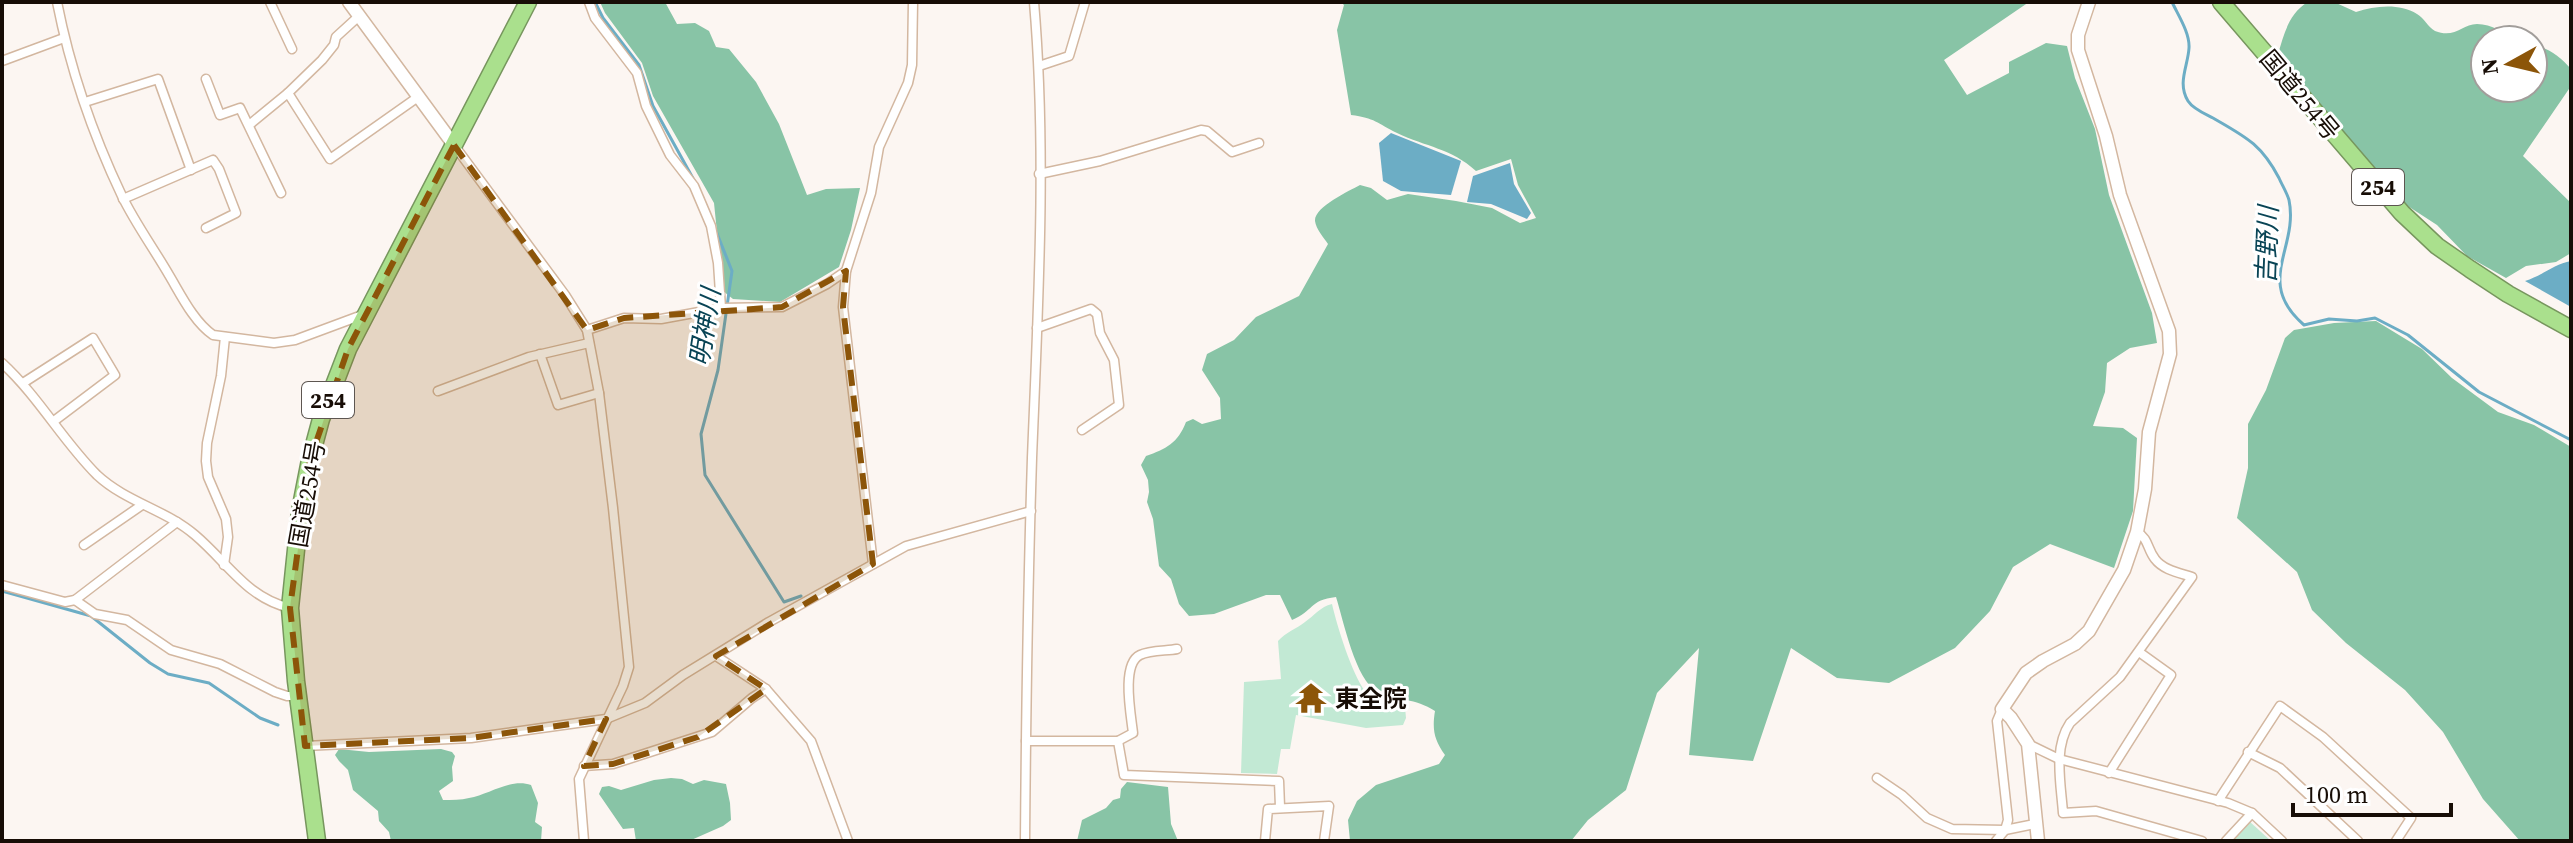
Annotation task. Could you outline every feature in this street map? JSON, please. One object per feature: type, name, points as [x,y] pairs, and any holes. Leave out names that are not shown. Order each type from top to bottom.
[{"type":"highway","name":"国道254号","points":[[317,841],[290,608],[300,511],[310,460],[335,381],[366,314],[528,2]]},
{"type":"highway","name":"国道254号","points":[[2221,2],[2362,169],[2437,246],[2508,294],[2571,329]]},
{"type":"street","points":[[57,2],[64,38],[85,102],[123,199],[206,330],[213,335],[274,343],[295,340],[366,314]]},
{"type":"street","points":[[270,2],[292,49]]},
{"type":"street","points":[[349,2],[565,295],[587,330],[599,393],[629,667],[579,779],[584,841]]},
{"type":"street","points":[[589,2],[595,18],[637,73],[646,106],[670,155],[694,186],[711,226],[727,308]]},
{"type":"street","points":[[873,564],[843,307],[846,271],[871,193],[879,147],[908,83],[912,65],[913,2]]},
{"type":"street","points":[[1025,841],[1039,174],[1039,66],[1034,2]]},
{"type":"street","points":[[1039,66],[1069,56],[1085,2]]},
{"type":"street","points":[[1996,841],[2008,820],[1997,721],[2026,673],[2075,644],[2089,631],[2124,570],[2137,532],[2145,489],[2149,432],[2170,354],[2169,331],[2120,195],[2106,136],[2078,50],[2078,35],[2089,2]]},
{"type":"street","points":[[249,125],[322,60],[334,45],[336,37],[359,16]]},
{"type":"street","points":[[2,61],[64,38]]},
{"type":"street","points":[[85,102],[158,79],[191,170]]},
{"type":"street","points":[[206,79],[220,115],[240,108],[281,193]]},
{"type":"street","points":[[288,93],[330,159],[418,97]]},
{"type":"street","points":[[1039,174],[1100,161],[1201,130],[1207,131],[1232,152],[1259,143]]},
{"type":"street","points":[[123,199],[213,160],[236,213],[206,228]]},
{"type":"street","points":[[587,330],[624,318],[661,319],[727,308],[782,307],[846,271]]},
{"type":"street","points":[[1037,328],[1091,309],[1097,314],[1100,333],[1114,360],[1119,405],[1082,430]]},
{"type":"street","points":[[224,565],[228,537],[226,519],[208,477],[206,461],[225,337]]},
{"type":"street","points":[[23,383],[93,338],[115,375],[54,421]]},
{"type":"street","points":[[438,391],[540,354],[589,343]]},
{"type":"street","points":[[540,354],[558,405],[599,393]]},
{"type":"street","points":[[2,363],[23,383],[97,474],[120,493],[177,522],[195,535],[256,594],[290,608]]},
{"type":"street","points":[[84,545],[142,505]]},
{"type":"street","points":[[305,746],[448,740],[606,719],[645,703],[683,675],[769,622],[906,546],[1031,511]]},
{"type":"street","points":[[2,585],[65,602],[75,600],[177,522]]},
{"type":"street","points":[[2137,532],[2146,537],[2156,561],[2192,577],[2120,677],[2064,732],[2059,759],[2063,813],[2096,811],[2202,841]]},
{"type":"street","points":[[75,600],[95,614],[127,620],[171,650],[220,664],[275,692],[298,696]]},
{"type":"street","points":[[1026,741],[1118,741],[1133,733],[1129,693],[1132,662],[1140,655],[1177,649]]},
{"type":"street","points":[[2109,773],[2171,675],[2139,652]]},
{"type":"street","points":[[716,656],[766,689],[811,741],[848,841]]},
{"type":"street","points":[[584,766],[613,764],[712,732],[766,689]]},
{"type":"street","points":[[2218,801],[2280,706],[2323,737],[2411,818],[2396,841]]},
{"type":"street","points":[[2002,709],[2021,730],[2028,744],[2038,841]]},
{"type":"street","points":[[1118,741],[1124,775],[1279,781],[1280,807]]},
{"type":"street","points":[[2028,744],[2059,759],[2252,813],[2282,841]]},
{"type":"street","points":[[2248,752],[2280,768],[2358,841]]},
{"type":"street","points":[[1877,778],[1927,818],[1952,829],[2005,830],[2035,824]]},
{"type":"street","points":[[1265,841],[1268,809],[1329,806],[1324,841]]},
{"type":"street","points":[[2226,841],[2252,813]]},
{"type":"highlighted area","points":[[454,145],[587,330],[624,318],[782,307],[846,271],[843,307],[873,564],[716,656],[766,689],[698,737],[613,764],[584,766],[606,719],[471,738],[305,746],[290,608],[310,460],[348,349]]},
{"type":"green space","points":[[600,2],[665,2],[677,24],[695,23],[709,31],[716,47],[729,49],[756,82],[779,124],[807,195],[826,189],[860,188],[839,267],[780,302],[733,299],[723,291],[714,203],[653,96],[642,63]]},
{"type":"green space","points":[[1341,2],[2029,2],[1944,60],[1967,95],[2009,73],[2009,62],[2046,43],[2067,46],[2075,78],[2095,129],[2109,195],[2152,313],[2157,343],[2130,348],[2107,363],[2105,392],[2093,426],[2123,428],[2137,438],[2133,511],[2114,568],[2050,544],[2013,567],[1990,611],[1955,648],[1889,683],[1837,678],[1791,648],[1753,761],[1689,755],[1699,648],[1657,693],[1626,790],[1588,820],[1571,841],[1350,841],[1348,820],[1357,801],[1376,785],[1439,764],[1445,755],[1435,734],[1435,711],[1377,691],[1369,685],[1357,663],[1336,597],[1316,603],[1292,620],[1280,595],[1266,595],[1214,614],[1189,616],[1179,604],[1171,579],[1159,566],[1153,519],[1147,502],[1148,480],[1141,465],[1146,456],[1175,440],[1186,422],[1193,419],[1202,424],[1221,419],[1220,398],[1202,370],[1207,354],[1234,340],[1256,317],[1299,296],[1328,244],[1317,227],[1316,216],[1333,200],[1360,185],[1371,188],[1387,200],[1408,194],[1492,208],[1520,223],[1536,218],[1518,185],[1511,159],[1476,171],[1448,153],[1408,138],[1371,119],[1351,115],[1337,30],[1344,5]]},
{"type":"green space","points":[[2308,2],[2334,2],[2356,12],[2379,7],[2403,8],[2417,14],[2435,31],[2442,33],[2469,26],[2469,104],[2549,104],[2549,50],[2564,62],[2571,69],[2571,86],[2523,156],[2571,203],[2571,253],[2556,262],[2526,266],[2506,278],[2467,256],[2437,225],[2397,199],[2301,90],[2278,54],[2292,18]]},
{"type":"green space","points":[[2376,321],[2422,349],[2452,378],[2498,412],[2534,425],[2571,447],[2571,841],[2520,841],[2483,799],[2443,732],[2405,690],[2346,643],[2312,610],[2297,572],[2237,518],[2248,468],[2248,424],[2266,390],[2285,338],[2294,330],[2334,323]]},
{"type":"green space","name":"東全院","points":[[1332,604],[1360,683],[1373,698],[1405,707],[1403,725],[1366,728],[1296,715],[1290,749],[1281,749],[1277,774],[1241,773],[1244,682],[1281,679],[1278,641]]},
{"type":"green space","points":[[339,749],[369,752],[441,749],[452,752],[455,756],[453,781],[439,791],[443,800],[469,798],[507,785],[531,785],[538,803],[535,822],[542,827],[541,841],[391,841],[389,832],[379,821],[378,811],[353,790],[348,770],[335,755]]},
{"type":"green space","points":[[671,778],[693,784],[704,780],[726,784],[731,820],[689,841],[636,841],[634,828],[623,829],[599,794],[602,787],[621,790]]},
{"type":"green space","points":[[1127,782],[1168,787],[1171,824],[1178,841],[1077,841],[1082,820],[1120,798],[1121,789]]},
{"type":"green space","points":[[2249,821],[2271,841],[2232,841]]},
{"type":"water","points":[[1391,133],[1461,161],[1451,195],[1401,191],[1383,181],[1379,143]]},
{"type":"water","points":[[1510,163],[1514,184],[1531,213],[1527,219],[1491,204],[1467,202],[1473,176]]},
{"type":"water","points":[[2571,261],[2571,307],[2525,281],[2559,265]]},
{"type":"waterway","name":"明神川","points":[[595,2],[603,18],[639,65],[653,106],[695,182]]},
{"type":"waterway","name":"吉野川","points":[[2172,2],[2189,42],[2183,81],[2188,101],[2196,109],[2252,142],[2272,166],[2288,197],[2289,234],[2280,279],[2289,309],[2304,325],[2329,319],[2357,321],[2375,318],[2408,335],[2479,392],[2571,440]]},
{"type":"waterway","name":"明神川","points":[[702,196],[732,271],[718,370],[701,434],[705,475],[784,602],[801,596]]},
{"type":"waterway","points":[[2,591],[91,616],[168,674],[209,683],[260,718],[278,725]]},
{"type":"place","name":"東全院","points":[[1311,698]]}]
